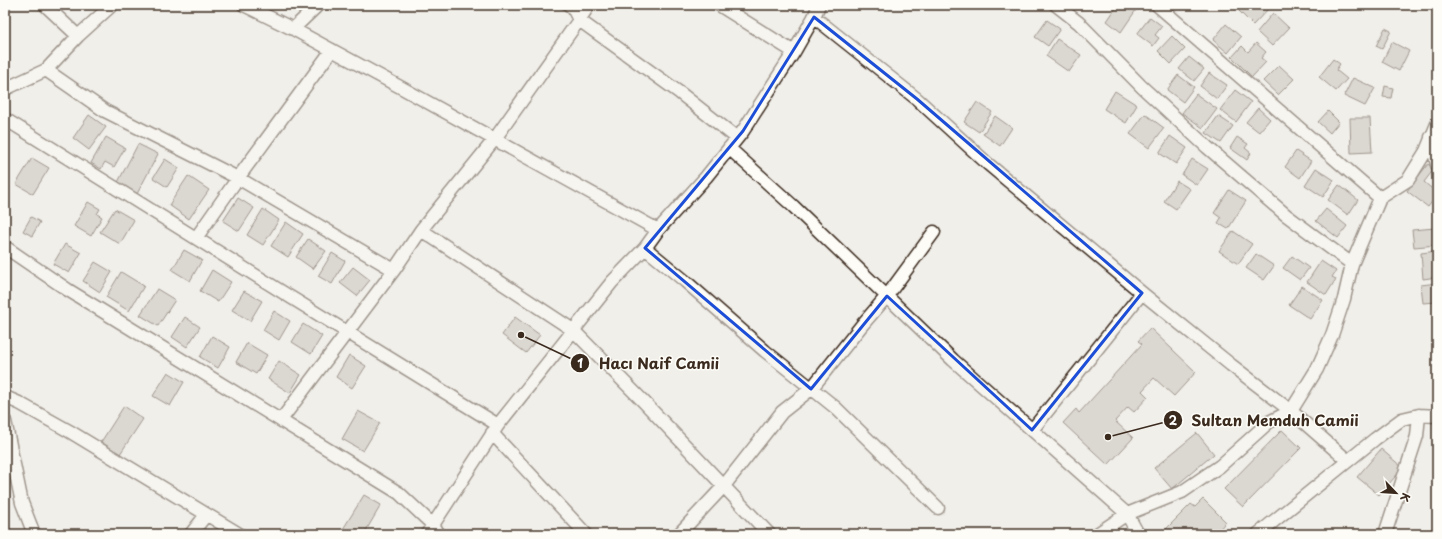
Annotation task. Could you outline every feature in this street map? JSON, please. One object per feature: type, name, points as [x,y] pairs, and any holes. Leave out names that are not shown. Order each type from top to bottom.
[{"type":"street","points":[[45,5],[78,36]]},
{"type":"street","points":[[5,89],[46,70],[78,36],[112,5]]},
{"type":"street","points":[[244,5],[293,29],[402,88],[658,230]]},
{"type":"street","points":[[293,29],[318,5]]},
{"type":"street","points":[[569,5],[573,8],[580,20],[737,138]]},
{"type":"street","points":[[281,420],[348,332],[422,230],[494,140],[580,20],[588,5]]},
{"type":"street","points":[[718,5],[794,52]]},
{"type":"street","points":[[5,247],[68,290],[399,492],[433,531],[495,429],[612,282],[646,248],[658,230],[706,176],[737,138],[794,52],[814,17],[819,5]]},
{"type":"street","points":[[1056,5],[1079,23],[1142,87],[1207,147],[1286,215],[1352,264]]},
{"type":"street","points":[[1157,5],[1380,198]]},
{"type":"street","points":[[814,17],[917,99],[988,164],[1142,293],[1291,411],[1348,460]]},
{"type":"street","points":[[196,238],[332,50]]},
{"type":"street","points":[[46,70],[105,110],[238,178],[394,270]]},
{"type":"street","points":[[5,119],[348,332],[495,429],[586,534]]},
{"type":"street","points":[[1437,124],[1434,139],[1437,165]]},
{"type":"street","points":[[1097,534],[1126,514],[1182,492],[1220,466],[1269,422],[1291,411],[1317,369],[1332,335],[1344,299],[1352,264],[1380,198],[1408,180],[1434,139]]},
{"type":"street","points":[[729,148],[793,206],[953,360],[1126,514],[1138,534]]},
{"type":"street","points":[[422,230],[573,330],[644,402],[769,534]]},
{"type":"street","points":[[678,534],[724,487],[782,412],[811,389],[887,296],[934,232]]},
{"type":"street","points":[[646,248],[765,351],[836,408],[938,508]]},
{"type":"street","points":[[1032,430],[1142,293]]},
{"type":"street","points":[[5,397],[19,403],[69,431],[239,534]]},
{"type":"street","points":[[1385,534],[1417,436],[1419,415]]},
{"type":"street","points":[[1258,534],[1375,438],[1402,419],[1419,415],[1437,416]]},
{"type":"street","points":[[5,421],[22,503],[34,534]]},
{"type":"street","points":[[191,534],[206,515]]},
{"type":"highlighted area","points":[[814,17],[917,99],[1142,293],[1032,430],[887,296],[811,389],[645,248],[743,131]]},
{"type":"building","points":[[1118,5],[1135,5],[1138,7],[1121,32],[1107,21]]},
{"type":"building","points":[[1245,5],[1269,5],[1270,7],[1253,25],[1239,11]]},
{"type":"building","points":[[1273,13],[1289,28],[1272,46],[1257,32]]},
{"type":"building","points":[[1150,17],[1162,26],[1155,35],[1159,38],[1153,46],[1137,34]]},
{"type":"building","points":[[1047,20],[1060,29],[1048,46],[1035,37]]},
{"type":"building","points":[[1226,24],[1241,37],[1228,53],[1213,40]]},
{"type":"building","points":[[1385,28],[1391,31],[1382,49],[1376,46]]},
{"type":"building","points":[[1172,36],[1185,49],[1171,64],[1158,51]]},
{"type":"building","points":[[1057,39],[1081,55],[1069,72],[1046,56]]},
{"type":"building","points":[[1392,42],[1409,51],[1399,71],[1382,62]]},
{"type":"building","points":[[1256,43],[1266,52],[1261,58],[1266,62],[1252,77],[1232,57],[1242,46],[1248,52]]},
{"type":"building","points":[[1189,57],[1204,69],[1194,81],[1179,69]]},
{"type":"building","points":[[1333,59],[1340,64],[1336,70],[1347,79],[1336,91],[1319,77]]},
{"type":"building","points":[[1279,65],[1294,79],[1278,95],[1263,81]]},
{"type":"building","points":[[1209,73],[1227,85],[1217,99],[1200,86]]},
{"type":"building","points":[[1178,75],[1194,87],[1183,102],[1167,90]]},
{"type":"building","points":[[1353,78],[1375,88],[1365,106],[1344,96]]},
{"type":"building","points":[[1385,86],[1393,88],[1391,98],[1383,97]]},
{"type":"building","points":[[1235,90],[1251,102],[1236,122],[1220,110]]},
{"type":"building","points":[[1115,91],[1137,105],[1126,123],[1104,109]]},
{"type":"building","points":[[1196,94],[1217,109],[1203,128],[1182,113]]},
{"type":"building","points":[[977,102],[992,112],[979,132],[964,122]]},
{"type":"building","points":[[1258,108],[1270,119],[1259,132],[1246,122]]},
{"type":"building","points":[[1328,111],[1339,122],[1330,133],[1318,122]]},
{"type":"building","points":[[1145,114],[1164,128],[1149,148],[1130,134]]},
{"type":"building","points":[[89,115],[106,127],[89,150],[73,138]]},
{"type":"building","points":[[995,116],[1012,128],[1000,146],[983,134]]},
{"type":"building","points":[[1218,116],[1233,126],[1221,143],[1206,133]]},
{"type":"building","points":[[1350,118],[1370,118],[1372,152],[1351,153]]},
{"type":"building","points":[[1170,136],[1187,148],[1176,164],[1159,153]]},
{"type":"building","points":[[106,137],[125,148],[114,167],[105,162],[101,169],[91,163]]},
{"type":"building","points":[[1237,137],[1248,144],[1245,148],[1251,153],[1247,160],[1230,148]]},
{"type":"building","points":[[138,144],[158,154],[137,194],[117,184]]},
{"type":"building","points":[[1296,151],[1311,161],[1300,178],[1285,167]]},
{"type":"building","points":[[32,158],[49,168],[33,194],[16,184]]},
{"type":"building","points":[[165,159],[179,168],[167,187],[153,178]]},
{"type":"building","points":[[1192,159],[1208,169],[1197,185],[1182,175]]},
{"type":"building","points":[[1428,164],[1434,169],[1424,182],[1437,193],[1437,195],[1428,207],[1407,191]]},
{"type":"building","points":[[1316,168],[1334,180],[1323,197],[1305,185]]},
{"type":"building","points":[[188,176],[209,190],[189,219],[169,205]]},
{"type":"building","points":[[1177,181],[1190,189],[1176,209],[1164,201]]},
{"type":"building","points":[[1339,185],[1358,200],[1348,215],[1328,200]]},
{"type":"building","points":[[1229,190],[1246,201],[1228,229],[1218,223],[1221,218],[1214,213]]},
{"type":"building","points":[[238,198],[254,208],[239,231],[223,221]]},
{"type":"building","points":[[88,202],[100,209],[97,214],[102,217],[91,236],[74,226]]},
{"type":"building","points":[[115,209],[134,220],[120,244],[100,232]]},
{"type":"building","points":[[263,209],[279,220],[263,245],[247,235]]},
{"type":"building","points":[[1326,209],[1347,226],[1338,238],[1316,221]]},
{"type":"building","points":[[31,217],[40,222],[32,236],[23,231]]},
{"type":"building","points":[[286,222],[303,234],[288,257],[271,246]]},
{"type":"building","points":[[1435,228],[1437,245],[1414,247],[1412,230]]},
{"type":"building","points":[[1233,231],[1252,244],[1238,264],[1219,251]]},
{"type":"building","points":[[308,239],[326,251],[313,269],[296,257]]},
{"type":"building","points":[[65,244],[81,253],[69,273],[53,264]]},
{"type":"building","points":[[184,250],[202,260],[190,281],[172,270]]},
{"type":"building","points":[[1437,251],[1437,277],[1423,279],[1421,253]]},
{"type":"building","points":[[332,253],[345,261],[332,284],[318,276]]},
{"type":"building","points":[[1256,254],[1274,266],[1264,280],[1246,268]]},
{"type":"building","points":[[1292,256],[1309,268],[1300,280],[1283,268]]},
{"type":"building","points":[[1321,261],[1336,271],[1332,277],[1336,279],[1326,295],[1307,282]]},
{"type":"building","points":[[95,262],[112,272],[100,292],[83,281]]},
{"type":"building","points":[[353,267],[370,280],[357,296],[340,283]]},
{"type":"building","points":[[212,270],[231,282],[218,302],[200,291]]},
{"type":"building","points":[[121,272],[144,286],[129,311],[106,297]]},
{"type":"building","points":[[1437,283],[1437,302],[1423,303],[1421,285]]},
{"type":"building","points":[[1302,286],[1323,300],[1310,319],[1289,305]]},
{"type":"building","points":[[157,289],[175,300],[158,326],[140,315]]},
{"type":"building","points":[[244,291],[262,301],[250,321],[232,310]]},
{"type":"building","points":[[274,311],[290,321],[279,340],[263,330]]},
{"type":"building","points":[[185,317],[200,327],[187,347],[172,337]]},
{"type":"building","points":[[515,317],[540,335],[526,353],[502,335]]},
{"type":"building","points":[[303,324],[322,336],[311,354],[292,342]]},
{"type":"building","points":[[1150,328],[1196,372],[1174,396],[1154,378],[1142,391],[1148,397],[1134,412],[1128,407],[1115,421],[1133,438],[1108,465],[1063,423],[1076,409],[1079,413],[1142,344],[1138,341]]},
{"type":"building","points":[[212,336],[230,347],[218,368],[200,357]]},
{"type":"building","points":[[247,343],[267,355],[256,374],[236,362]]},
{"type":"building","points":[[349,355],[366,366],[352,388],[336,377]]},
{"type":"building","points":[[279,361],[301,375],[290,393],[268,379]]},
{"type":"building","points":[[168,372],[184,382],[170,406],[153,396]]},
{"type":"building","points":[[124,406],[143,419],[120,454],[101,442]]},
{"type":"building","points":[[358,411],[380,423],[363,451],[342,439]]},
{"type":"building","points":[[1282,430],[1301,448],[1243,507],[1224,489]]},
{"type":"building","points":[[1197,433],[1214,454],[1172,489],[1154,468]]},
{"type":"building","points":[[1381,449],[1403,468],[1379,495],[1357,477]]},
{"type":"building","points":[[364,495],[381,505],[364,534],[340,534]]},
{"type":"building","points":[[1203,499],[1226,522],[1215,534],[1170,534],[1166,529],[1191,504],[1195,507]]},
{"type":"place","name":"Hacı Naif Camii","points":[[521,335]]},
{"type":"place","name":"Sultan Memduh Camii","points":[[1108,437]]}]
